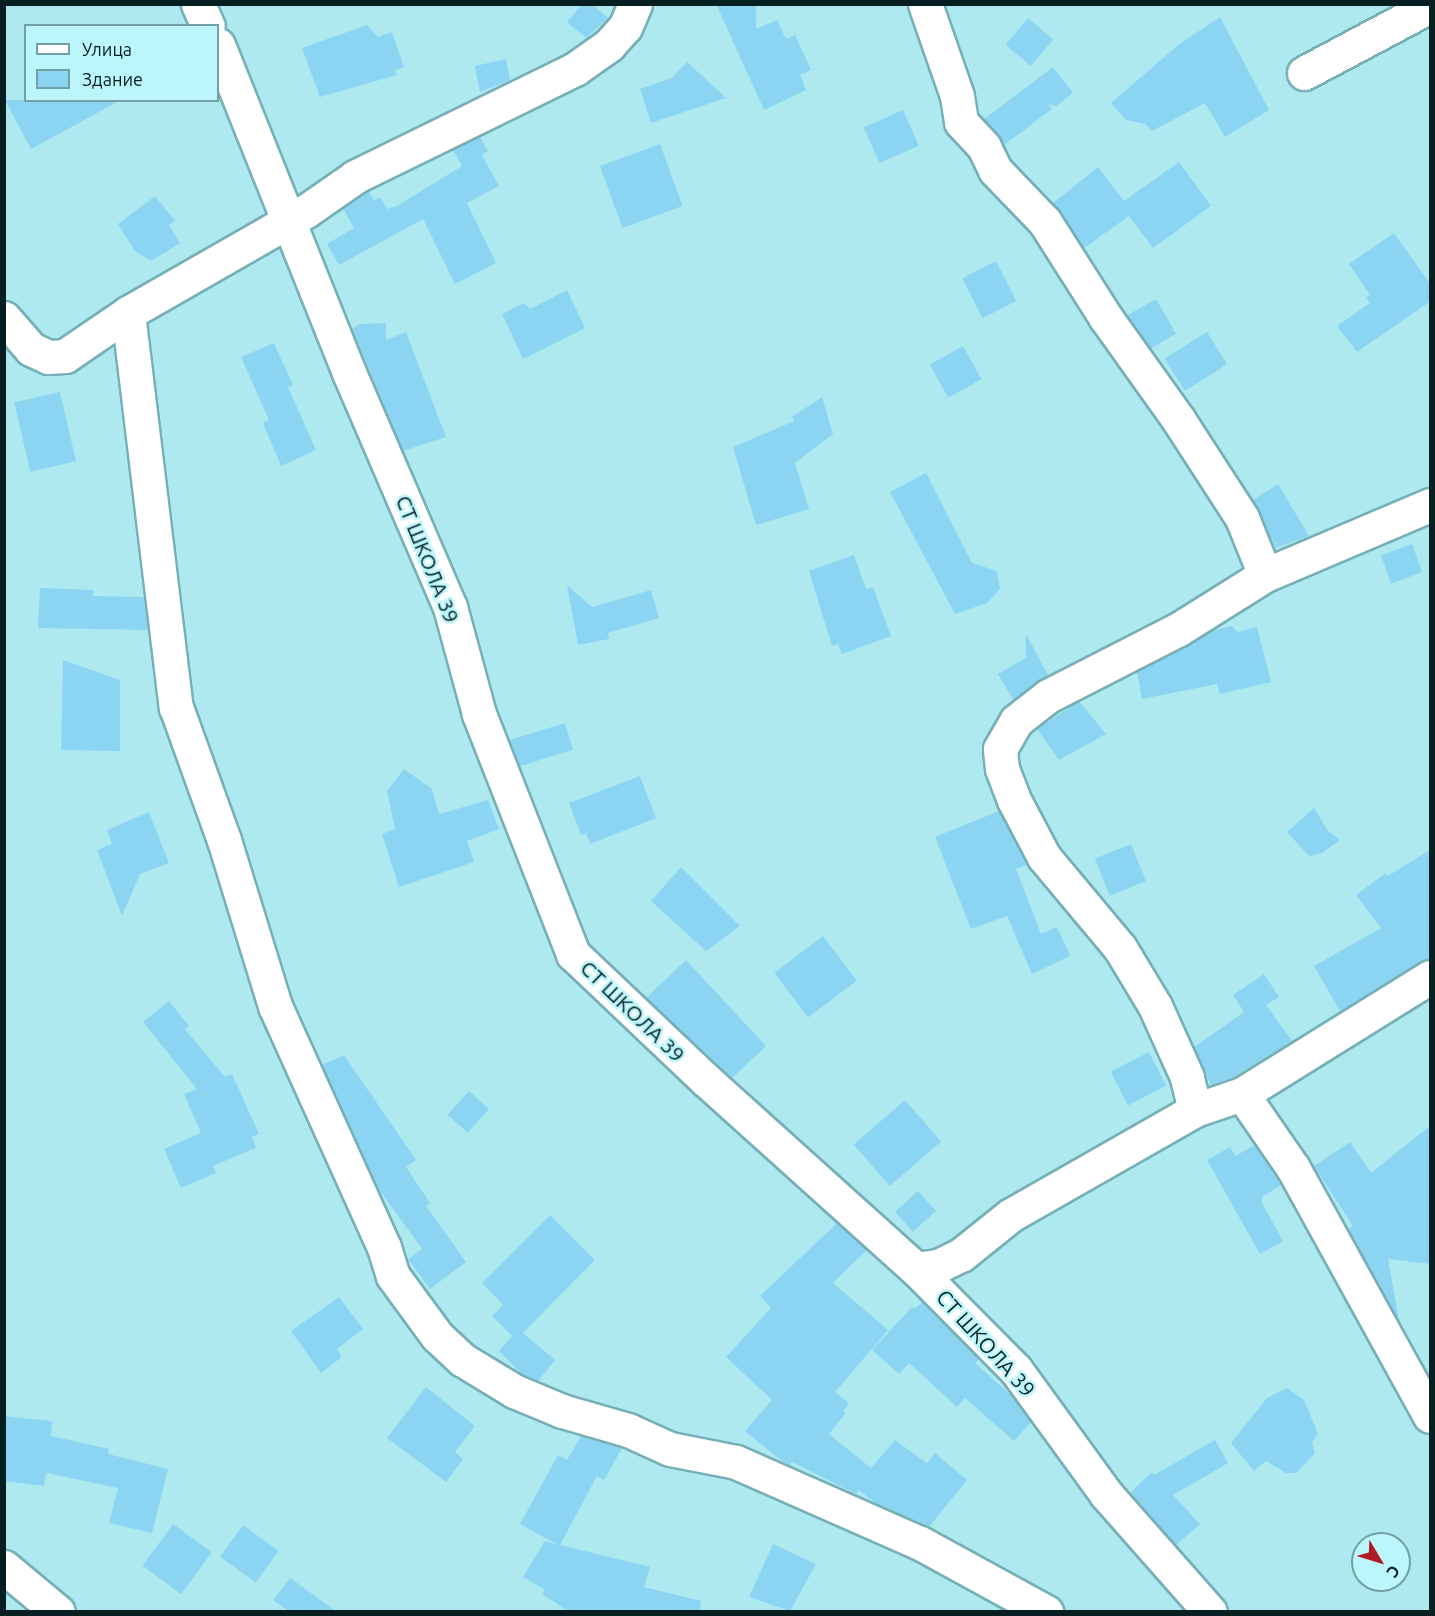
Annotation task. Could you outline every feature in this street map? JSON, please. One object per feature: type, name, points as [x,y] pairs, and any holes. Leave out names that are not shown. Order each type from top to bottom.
[{"type":"street","points":[[198,4],[207,24]]},
{"type":"street","points":[[4,318],[31,349],[48,357],[65,356],[128,313],[365,171],[575,69],[609,45],[625,27],[635,4]]},
{"type":"street","points":[[924,4],[957,96],[961,122],[984,147],[995,170],[1045,222],[1106,318],[1178,419],[1242,518],[1265,575]]},
{"type":"street","points":[[1304,73],[1431,6]]},
{"type":"street","name":"СТ ШКОЛА 39","points":[[219,47],[450,607],[479,714],[573,954],[697,1072],[916,1269],[1016,1370],[1106,1494],[1206,1611]]},
{"type":"street","points":[[128,313],[176,706],[224,840],[275,1006],[384,1246],[393,1276],[414,1308],[437,1336],[463,1360],[514,1391],[562,1411],[628,1430],[670,1449],[736,1462],[920,1543],[1046,1611]]},
{"type":"street","points":[[1195,1110],[1187,1077],[1155,1006],[1120,948],[1044,857],[1014,800],[1002,769],[1000,749],[1016,721],[1048,696],[1179,628],[1265,575],[1431,505]]},
{"type":"street","points":[[916,1269],[938,1266],[961,1255],[1011,1215],[1195,1110],[1242,1094],[1431,976]]},
{"type":"street","points":[[1242,1094],[1304,1186],[1431,1416]]},
{"type":"street","points":[[4,1567],[57,1611]]},
{"type":"building","points":[[582,4],[592,4],[608,18],[586,38],[567,22]]},
{"type":"building","points":[[716,4],[756,4],[756,29],[777,20],[786,39],[795,35],[811,70],[800,75],[806,90],[764,110]]},
{"type":"building","points":[[1220,17],[1269,110],[1225,137],[1205,103],[1152,131],[1145,124],[1126,120],[1111,103],[1178,45]]},
{"type":"building","points":[[1028,18],[1053,39],[1031,66],[1006,45]]},
{"type":"building","points":[[367,25],[378,37],[392,32],[404,67],[395,70],[397,75],[320,97],[302,48]]},
{"type":"building","points":[[506,59],[510,80],[480,92],[475,66]]},
{"type":"building","points":[[687,62],[726,98],[651,123],[640,89],[672,78]]},
{"type":"building","points":[[1053,67],[1073,93],[1056,106],[1048,104],[1052,109],[1004,145],[984,119]]},
{"type":"building","points":[[5,100],[117,102],[31,149]]},
{"type":"building","points":[[903,110],[919,146],[880,163],[864,127]]},
{"type":"building","points":[[480,137],[488,151],[482,155],[499,186],[467,203],[496,263],[455,284],[423,219],[339,265],[327,244],[354,228],[343,208],[369,191],[374,201],[380,197],[387,209],[397,206],[462,166],[453,150]]},
{"type":"building","points":[[660,144],[683,206],[622,228],[600,166]]},
{"type":"building","points":[[1179,162],[1211,206],[1153,248],[1129,216],[1084,248],[1053,203],[1098,167],[1124,201]]},
{"type":"building","points":[[155,196],[175,221],[169,225],[180,243],[151,261],[135,251],[118,224]]},
{"type":"building","points":[[1394,233],[1431,285],[1431,301],[1357,352],[1337,326],[1370,303],[1366,298],[1370,295],[1349,264]]},
{"type":"building","points":[[996,261],[1016,301],[983,318],[962,278]]},
{"type":"building","points":[[567,290],[585,328],[523,359],[502,314],[524,303],[530,309]]},
{"type":"building","points":[[1156,299],[1176,334],[1147,350],[1127,316]]},
{"type":"building","points":[[386,323],[386,340],[406,332],[446,437],[403,451],[352,329],[359,324]]},
{"type":"building","points":[[1207,332],[1227,364],[1185,391],[1165,358]]},
{"type":"building","points":[[274,343],[293,385],[288,387],[316,450],[281,466],[263,423],[269,420],[241,357]]},
{"type":"building","points":[[963,346],[981,379],[948,398],[930,364]]},
{"type":"building","points":[[60,392],[76,461],[30,472],[14,403]]},
{"type":"building","points":[[822,397],[833,434],[795,463],[809,509],[756,525],[733,447],[794,421],[792,417]]},
{"type":"building","points":[[926,473],[972,563],[997,571],[1000,589],[987,603],[955,614],[890,492]]},
{"type":"building","points":[[1278,484],[1309,536],[1276,548],[1253,500]]},
{"type":"building","points":[[1412,544],[1422,572],[1391,583],[1381,555]]},
{"type":"building","points":[[854,555],[866,589],[873,587],[891,636],[842,654],[838,644],[832,646],[809,571]]},
{"type":"building","points":[[567,585],[592,607],[651,590],[659,618],[608,633],[609,639],[578,645]]},
{"type":"building","points":[[40,588],[93,590],[93,596],[144,597],[148,630],[38,628]]},
{"type":"building","points":[[1232,626],[1237,632],[1257,627],[1271,682],[1220,694],[1217,684],[1142,699],[1137,672],[1211,631]]},
{"type":"building","points":[[1026,634],[1048,675],[1013,700],[998,674],[1026,658]]},
{"type":"building","points":[[63,660],[120,680],[120,751],[61,750]]},
{"type":"building","points":[[1079,701],[1106,734],[1059,760],[1037,729]]},
{"type":"building","points":[[565,723],[573,750],[518,767],[510,740]]},
{"type":"building","points":[[404,769],[432,789],[439,814],[488,800],[499,829],[467,841],[474,862],[399,887],[382,834],[395,829],[387,791]]},
{"type":"building","points":[[640,776],[656,818],[590,844],[586,833],[581,835],[569,803]]},
{"type":"building","points":[[1314,808],[1328,831],[1340,840],[1322,853],[1309,856],[1287,832]]},
{"type":"building","points":[[999,811],[1027,865],[1016,869],[1041,934],[1057,927],[1070,956],[1032,974],[1007,916],[971,929],[935,837]]},
{"type":"building","points":[[149,812],[169,863],[140,874],[122,916],[97,850],[112,844],[107,830]]},
{"type":"building","points":[[1131,844],[1146,881],[1110,896],[1095,859]]},
{"type":"building","points":[[1431,849],[1431,958],[1340,1011],[1314,966],[1381,928],[1356,895],[1386,873],[1388,876]]},
{"type":"building","points":[[681,867],[740,926],[706,951],[651,901]]},
{"type":"building","points":[[823,936],[857,981],[808,1017],[774,973]]},
{"type":"building","points":[[686,960],[766,1046],[732,1078],[646,998]]},
{"type":"building","points":[[1264,974],[1279,997],[1266,1005],[1292,1041],[1234,1077],[1211,1085],[1194,1047],[1244,1012],[1233,995]]},
{"type":"building","points":[[169,1001],[189,1026],[185,1029],[225,1077],[232,1074],[259,1134],[252,1137],[256,1148],[213,1166],[216,1173],[181,1188],[164,1149],[201,1133],[184,1094],[197,1089],[143,1022]]},
{"type":"building","points":[[1149,1052],[1166,1086],[1128,1105],[1111,1072]]},
{"type":"building","points":[[344,1055],[416,1160],[406,1167],[430,1203],[426,1206],[466,1262],[430,1289],[408,1259],[422,1249],[378,1188],[322,1065]]},
{"type":"building","points":[[469,1091],[489,1109],[468,1133],[448,1115]]},
{"type":"building","points":[[905,1100],[941,1142],[890,1186],[854,1145]]},
{"type":"building","points":[[1431,1125],[1431,1264],[1388,1259],[1399,1321],[1348,1229],[1353,1226],[1314,1166],[1350,1142],[1371,1173]]},
{"type":"building","points":[[1255,1145],[1281,1185],[1262,1197],[1262,1203],[1283,1241],[1260,1254],[1207,1160],[1230,1147],[1235,1156]]},
{"type":"building","points":[[918,1191],[936,1211],[913,1232],[895,1212]]},
{"type":"building","points":[[550,1215],[595,1260],[523,1333],[555,1360],[538,1381],[522,1374],[499,1351],[512,1336],[492,1316],[503,1305],[482,1283]]},
{"type":"building","points":[[837,1223],[867,1250],[833,1283],[888,1330],[835,1392],[849,1403],[843,1411],[846,1413],[829,1434],[871,1468],[895,1440],[927,1463],[935,1453],[967,1480],[929,1527],[875,1503],[859,1490],[856,1494],[792,1462],[790,1465],[783,1462],[745,1431],[772,1400],[726,1357],[771,1308],[760,1296]]},
{"type":"building","points":[[339,1297],[363,1329],[337,1349],[342,1357],[321,1373],[291,1331]]},
{"type":"building","points":[[922,1302],[979,1359],[975,1363],[1012,1396],[1031,1422],[1014,1441],[965,1398],[957,1407],[909,1363],[899,1374],[872,1350],[912,1307],[915,1309]]},
{"type":"building","points":[[426,1387],[475,1426],[455,1452],[463,1459],[446,1482],[387,1438]]},
{"type":"building","points":[[1287,1388],[1304,1400],[1318,1434],[1312,1442],[1315,1453],[1296,1473],[1286,1473],[1266,1461],[1254,1471],[1231,1443],[1267,1398]]},
{"type":"building","points":[[4,1416],[52,1421],[51,1436],[109,1449],[108,1454],[168,1469],[152,1533],[109,1523],[118,1488],[46,1473],[44,1486],[4,1481]]},
{"type":"building","points":[[581,1436],[622,1448],[604,1480],[597,1476],[560,1545],[650,1567],[644,1587],[701,1601],[700,1611],[568,1611],[542,1594],[545,1590],[523,1577],[545,1541],[558,1545],[520,1524],[558,1455],[567,1460]]},
{"type":"building","points":[[1215,1440],[1228,1463],[1173,1495],[1200,1524],[1176,1545],[1130,1493],[1152,1472],[1154,1475]]},
{"type":"building","points":[[173,1524],[212,1552],[181,1594],[142,1566]]},
{"type":"building","points":[[243,1525],[279,1551],[256,1582],[220,1557]]},
{"type":"building","points":[[773,1544],[816,1564],[790,1611],[749,1597]]},
{"type":"building","points":[[290,1578],[336,1611],[288,1611],[273,1600]]}]
